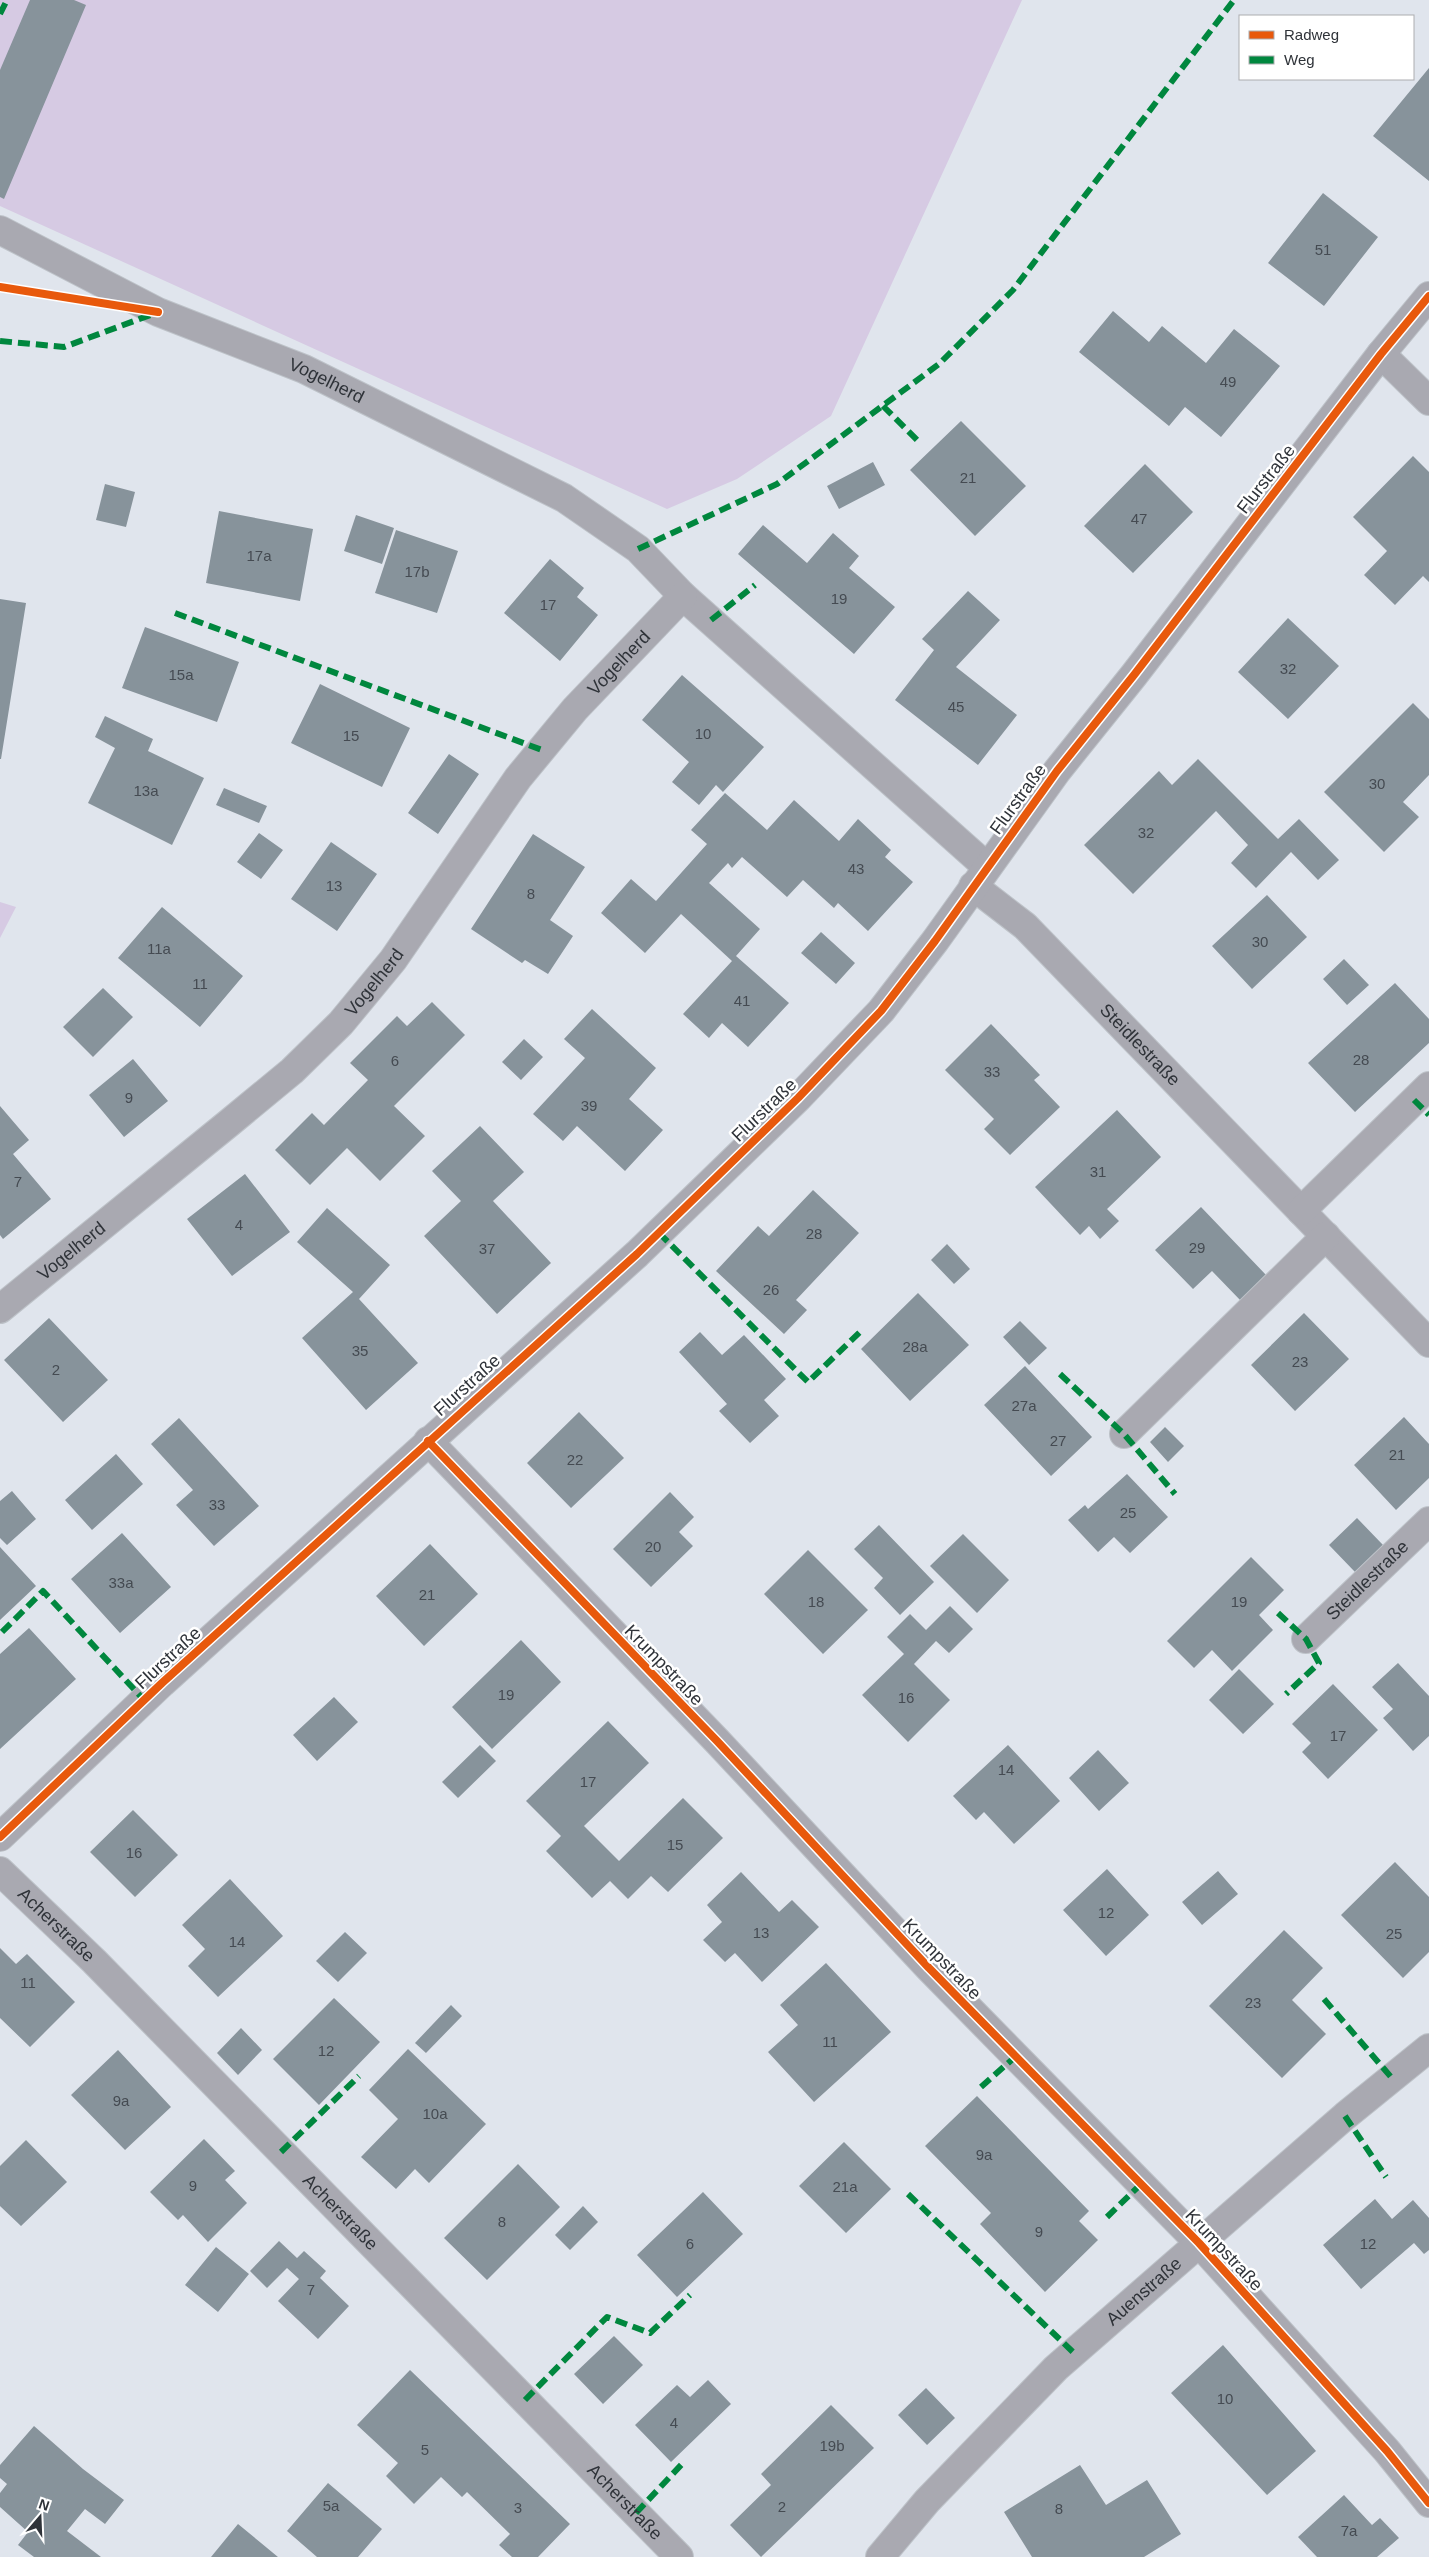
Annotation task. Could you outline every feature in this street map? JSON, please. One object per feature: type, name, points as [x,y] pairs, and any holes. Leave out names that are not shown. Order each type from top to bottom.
[{"type":"street","name":"Vogelherd","points":[[0,230],[158,312],[304,369],[564,498],[638,549],[683,596],[980,877]]},
{"type":"street","name":"Flurstraße","points":[[0,1837],[162,1683],[637,1254],[798,1098],[881,1011],[935,941],[1057,771],[1134,675],[1381,354],[1429,296]]},
{"type":"street","points":[[1381,354],[1429,401]]},
{"type":"street","name":"Vogelherd","points":[[0,1309],[292,1071],[341,1023],[393,960],[524,771],[575,709],[683,596]]},
{"type":"street","name":"Steidlestraße","points":[[980,877],[1024,926],[1429,1343]]},
{"type":"street","points":[[1301,1211],[1429,1086]]},
{"type":"street","points":[[1124,1434],[1326,1236]]},
{"type":"street","name":"Krumpstraße","points":[[428,1441],[717,1741],[929,1968],[1199,2243],[1381,2444],[1429,2503]]},
{"type":"street","name":"Steidlestraße","points":[[1306,1639],[1429,1521]]},
{"type":"street","name":"Acherstraße","points":[[0,1871],[94,1961],[678,2557]]},
{"type":"street","name":"Auenstraße","points":[[880,2557],[927,2501],[1056,2368],[1391,2077],[1429,2048]]},
{"type":"shaded area","points":[[0,0],[1022,0],[831,416],[737,479],[667,509],[0,206]]},
{"type":"shaded area","points":[[0,902],[16,907],[0,938]]},
{"type":"building","points":[[30,0],[74,0],[86,5],[4,199],[0,197],[0,70]]},
{"type":"building","points":[[1429,68],[1429,181],[1373,136]]},
{"type":"building","points":[[1323,193],[1378,237],[1324,306],[1268,263]]},
{"type":"building","points":[[1113,311],[1149,342],[1162,326],[1206,363],[1234,329],[1280,366],[1221,437],[1185,407],[1169,426],[1079,352]]},
{"type":"building","points":[[961,421],[1026,486],[975,536],[910,470]]},
{"type":"building","points":[[1413,456],[1429,472],[1429,582],[1423,576],[1395,605],[1364,575],[1387,551],[1353,517]]},
{"type":"building","points":[[873,462],[885,485],[839,509],[827,486]]},
{"type":"building","points":[[1145,464],[1193,512],[1133,573],[1084,526]]},
{"type":"building","points":[[105,484],[135,492],[126,527],[96,520]]},
{"type":"building","points":[[219,511],[313,529],[300,601],[206,583]]},
{"type":"building","points":[[356,515],[394,528],[382,564],[344,551]]},
{"type":"building","points":[[763,525],[807,563],[833,533],[859,556],[849,568],[895,607],[854,654],[738,554]]},
{"type":"building","points":[[396,530],[458,551],[437,613],[375,593]]},
{"type":"building","points":[[550,559],[584,588],[577,597],[598,615],[560,661],[504,613]]},
{"type":"building","points":[[968,591],[1000,620],[956,667],[1017,715],[978,765],[895,700],[934,650],[922,639]]},
{"type":"building","points":[[0,599],[26,603],[1,759],[0,759]]},
{"type":"building","points":[[1288,618],[1339,666],[1288,719],[1238,672]]},
{"type":"building","points":[[145,627],[239,662],[217,722],[122,688]]},
{"type":"building","points":[[682,675],[764,747],[723,792],[716,785],[699,805],[672,782],[689,762],[642,720]]},
{"type":"building","points":[[320,684],[410,728],[382,787],[291,743]]},
{"type":"building","points":[[1413,703],[1429,719],[1429,775],[1403,802],[1419,817],[1384,852],[1324,792]]},
{"type":"building","points":[[105,716],[153,739],[148,751],[204,778],[172,845],[88,803],[115,748],[95,737]]},
{"type":"building","points":[[449,754],[479,774],[438,834],[408,813]]},
{"type":"building","points":[[1198,759],[1278,839],[1299,819],[1339,860],[1318,880],[1291,852],[1256,888],[1231,863],[1248,845],[1216,811],[1133,894],[1084,845],[1159,771],[1172,785]]},
{"type":"building","points":[[224,788],[267,806],[259,823],[216,805]]},
{"type":"building","points":[[725,793],[767,830],[794,800],[839,841],[858,819],[891,850],[885,857],[913,882],[868,931],[838,903],[834,908],[803,880],[787,897],[742,857],[732,868],[728,863],[709,883],[760,929],[736,956],[789,1003],[748,1047],[722,1023],[709,1038],[683,1014],[732,961],[681,914],[645,953],[601,913],[631,879],[656,901],[707,844],[691,830]]},
{"type":"building","points":[[259,833],[283,850],[261,879],[237,862]]},
{"type":"building","points":[[533,834],[585,867],[550,920],[573,936],[548,974],[525,960],[522,963],[471,929]]},
{"type":"building","points":[[331,842],[377,874],[337,931],[291,899]]},
{"type":"building","points":[[1267,895],[1307,937],[1252,989],[1212,946]]},
{"type":"building","points":[[162,907],[243,976],[200,1027],[118,958]]},
{"type":"building","points":[[821,932],[855,963],[836,984],[801,953]]},
{"type":"building","points":[[1344,959],[1369,985],[1347,1005],[1323,979]]},
{"type":"building","points":[[1395,983],[1429,1019],[1429,1043],[1355,1112],[1308,1063]]},
{"type":"building","points":[[103,988],[133,1017],[93,1057],[63,1027]]},
{"type":"building","points":[[432,1002],[465,1035],[394,1106],[425,1136],[380,1181],[347,1148],[310,1185],[275,1150],[312,1113],[324,1125],[368,1080],[350,1063],[397,1016],[407,1026]]},
{"type":"building","points":[[592,1009],[656,1068],[629,1099],[663,1130],[625,1171],[577,1126],[563,1141],[533,1114],[585,1058],[564,1039]]},
{"type":"building","points":[[991,1024],[1040,1075],[1034,1080],[1060,1107],[1010,1155],[984,1129],[994,1119],[945,1070]]},
{"type":"building","points":[[524,1039],[543,1057],[521,1080],[502,1062]]},
{"type":"building","points":[[133,1059],[168,1101],[124,1137],[89,1095]]},
{"type":"building","points":[[0,1106],[29,1140],[13,1154],[51,1199],[3,1239],[0,1235]]},
{"type":"building","points":[[1117,1110],[1161,1157],[1107,1209],[1119,1221],[1100,1239],[1089,1226],[1080,1235],[1035,1187]]},
{"type":"building","points":[[480,1126],[524,1172],[493,1201],[551,1263],[497,1314],[424,1236],[461,1201],[432,1171]]},
{"type":"building","points":[[245,1174],[290,1232],[232,1276],[187,1219]]},
{"type":"building","points":[[813,1190],[859,1233],[796,1300],[807,1310],[784,1334],[716,1271],[758,1226],[769,1236]]},
{"type":"building","points":[[1201,1207],[1267,1276],[1241,1301],[1212,1271],[1193,1289],[1155,1250]]},
{"type":"building","points":[[327,1208],[390,1265],[359,1299],[418,1363],[366,1410],[302,1338],[353,1292],[297,1242]]},
{"type":"building","points":[[947,1244],[970,1269],[954,1284],[931,1260]]},
{"type":"building","points":[[918,1293],[969,1345],[910,1401],[861,1349]]},
{"type":"building","points":[[1304,1313],[1349,1359],[1295,1411],[1251,1365]]},
{"type":"building","points":[[49,1318],[108,1380],[63,1422],[4,1360]]},
{"type":"building","points":[[1020,1321],[1047,1348],[1029,1365],[1003,1337]]},
{"type":"building","points":[[700,1332],[722,1355],[744,1335],[786,1379],[764,1400],[779,1416],[750,1443],[719,1411],[727,1404],[679,1352]]},
{"type":"building","points":[[1025,1366],[1092,1437],[1051,1476],[984,1405]]},
{"type":"building","points":[[579,1412],[624,1458],[571,1508],[527,1463]]},
{"type":"building","points":[[1404,1417],[1429,1444],[1429,1478],[1396,1510],[1354,1465]]},
{"type":"building","points":[[179,1418],[259,1506],[214,1546],[176,1505],[193,1490],[151,1444]]},
{"type":"building","points":[[1165,1427],[1184,1446],[1168,1462],[1150,1442]]},
{"type":"building","points":[[116,1454],[143,1484],[92,1530],[65,1500]]},
{"type":"building","points":[[1127,1474],[1168,1517],[1130,1553],[1114,1537],[1098,1552],[1068,1520],[1085,1505],[1088,1509]]},
{"type":"building","points":[[12,1491],[36,1519],[7,1545],[0,1538],[0,1501]]},
{"type":"building","points":[[670,1492],[694,1517],[679,1532],[693,1546],[651,1587],[613,1549]]},
{"type":"building","points":[[1357,1518],[1383,1545],[1355,1572],[1329,1545]]},
{"type":"building","points":[[879,1525],[934,1582],[900,1615],[874,1588],[883,1578],[854,1549]]},
{"type":"building","points":[[122,1533],[171,1587],[120,1633],[71,1579]]},
{"type":"building","points":[[963,1534],[1009,1580],[977,1613],[930,1566]]},
{"type":"building","points":[[430,1544],[478,1594],[424,1646],[376,1596]]},
{"type":"building","points":[[0,1547],[36,1586],[0,1620]]},
{"type":"building","points":[[808,1550],[868,1610],[823,1654],[764,1594]]},
{"type":"building","points":[[1251,1557],[1284,1590],[1259,1615],[1273,1630],[1232,1671],[1212,1650],[1194,1668],[1167,1641]]},
{"type":"building","points":[[950,1606],[973,1629],[949,1653],[936,1641],[914,1664],[950,1700],[908,1742],[862,1695],[904,1654],[887,1637],[910,1614],[926,1630]]},
{"type":"building","points":[[29,1628],[76,1679],[0,1749],[0,1654]]},
{"type":"building","points":[[521,1640],[561,1682],[492,1749],[452,1707]]},
{"type":"building","points":[[1398,1663],[1429,1696],[1429,1736],[1413,1751],[1383,1718],[1393,1709],[1372,1687]]},
{"type":"building","points":[[1239,1669],[1274,1704],[1243,1734],[1209,1700]]},
{"type":"building","points":[[1333,1684],[1378,1730],[1328,1779],[1302,1752],[1311,1743],[1292,1724]]},
{"type":"building","points":[[334,1697],[358,1722],[317,1761],[293,1735]]},
{"type":"building","points":[[608,1721],[649,1763],[584,1826],[619,1861],[683,1798],[723,1838],[668,1892],[651,1876],[628,1899],[610,1881],[592,1898],[546,1851],[561,1836],[526,1801]]},
{"type":"building","points":[[480,1745],[496,1761],[458,1798],[442,1782]]},
{"type":"building","points":[[1008,1745],[1060,1801],[1014,1844],[984,1812],[976,1820],[953,1796]]},
{"type":"building","points":[[1098,1750],[1129,1783],[1099,1811],[1069,1778]]},
{"type":"building","points":[[133,1810],[178,1855],[135,1897],[90,1852]]},
{"type":"building","points":[[1395,1862],[1429,1897],[1429,1952],[1403,1978],[1341,1915]]},
{"type":"building","points":[[1107,1869],[1149,1915],[1106,1956],[1063,1910]]},
{"type":"building","points":[[1218,1871],[1238,1894],[1202,1925],[1182,1902]]},
{"type":"building","points":[[741,1872],[779,1912],[792,1900],[819,1927],[762,1982],[735,1953],[725,1962],[703,1940],[722,1922],[707,1905]]},
{"type":"building","points":[[230,1879],[283,1936],[218,1997],[188,1966],[205,1949],[182,1925]]},
{"type":"building","points":[[1284,1930],[1323,1968],[1292,2000],[1326,2034],[1282,2078],[1209,2006]]},
{"type":"building","points":[[345,1932],[367,1953],[338,1982],[316,1961]]},
{"type":"building","points":[[0,1948],[16,1964],[27,1954],[75,2002],[30,2047],[0,2018]]},
{"type":"building","points":[[826,1963],[891,2032],[814,2102],[768,2052],[798,2025],[780,2005]]},
{"type":"building","points":[[334,1998],[380,2042],[319,2105],[273,2059]]},
{"type":"building","points":[[451,2005],[462,2016],[426,2053],[415,2043]]},
{"type":"building","points":[[241,2028],[262,2050],[238,2075],[217,2053]]},
{"type":"building","points":[[408,2049],[486,2124],[429,2183],[415,2169],[396,2189],[361,2157],[398,2119],[369,2090]]},
{"type":"building","points":[[118,2050],[171,2107],[125,2150],[71,2095]]},
{"type":"building","points":[[977,2096],[1089,2211],[1079,2221],[1098,2240],[1045,2292],[980,2224],[991,2213],[925,2146]]},
{"type":"building","points":[[204,2139],[235,2171],[225,2180],[247,2203],[208,2242],[183,2215],[178,2220],[150,2192]]},
{"type":"building","points":[[26,2140],[67,2182],[21,2226],[0,2206],[0,2166]]},
{"type":"building","points":[[844,2142],[891,2189],[846,2233],[799,2186]]},
{"type":"building","points":[[518,2164],[560,2207],[487,2280],[444,2238]]},
{"type":"building","points":[[703,2192],[743,2234],[677,2297],[637,2255]]},
{"type":"building","points":[[1375,2199],[1392,2219],[1413,2200],[1429,2218],[1429,2250],[1424,2254],[1414,2243],[1361,2289],[1323,2245]]},
{"type":"building","points":[[583,2206],[598,2222],[570,2250],[555,2235]]},
{"type":"building","points":[[279,2241],[297,2258],[304,2251],[326,2271],[320,2278],[349,2306],[318,2339],[278,2301],[299,2279],[287,2268],[267,2288],[250,2271]]},
{"type":"building","points":[[216,2247],[249,2274],[218,2312],[185,2285]]},
{"type":"building","points":[[614,2336],[643,2365],[603,2404],[574,2374]]},
{"type":"building","points":[[1223,2345],[1316,2451],[1267,2495],[1171,2393]]},
{"type":"building","points":[[410,2370],[570,2524],[538,2557],[512,2557],[499,2545],[510,2534],[467,2492],[462,2497],[441,2477],[414,2504],[386,2476],[398,2463],[357,2425]]},
{"type":"building","points":[[708,2380],[731,2404],[671,2462],[635,2425],[677,2385],[690,2397]]},
{"type":"building","points":[[926,2388],[955,2418],[927,2445],[898,2415]]},
{"type":"building","points":[[831,2405],[874,2448],[761,2557],[730,2525],[771,2485],[761,2474]]},
{"type":"building","points":[[34,2426],[83,2469],[124,2500],[105,2524],[85,2509],[67,2531],[101,2557],[34,2557],[18,2545],[28,2532],[0,2507],[0,2493],[7,2484],[0,2478],[0,2465]]},
{"type":"building","points":[[1080,2465],[1106,2505],[1147,2480],[1181,2534],[1144,2557],[1032,2557],[1004,2512]]},
{"type":"building","points":[[328,2483],[382,2529],[358,2557],[317,2557],[287,2531]]},
{"type":"building","points":[[1344,2495],[1372,2525],[1380,2518],[1399,2538],[1377,2557],[1317,2557],[1298,2537]]},
{"type":"building","points":[[238,2524],[278,2557],[211,2557]]},
{"type":"marked path","points":[[0,14],[7,0]]},
{"type":"marked path","points":[[638,549],[777,484],[939,364],[1013,290],[1234,0]]},
{"type":"marked path","points":[[0,341],[64,347],[153,314]]},
{"type":"marked path","points":[[883,406],[917,440]]},
{"type":"marked path","points":[[711,620],[755,585]]},
{"type":"marked path","points":[[175,613],[542,750]]},
{"type":"marked path","points":[[1414,1100],[1429,1115]]},
{"type":"marked path","points":[[659,1233],[808,1382],[862,1330]]},
{"type":"marked path","points":[[1060,1374],[1124,1434],[1175,1494]]},
{"type":"marked path","points":[[2,1632],[43,1591],[144,1700]]},
{"type":"marked path","points":[[1278,1613],[1306,1639],[1319,1663],[1286,1694]]},
{"type":"marked path","points":[[1324,1999],[1391,2077]]},
{"type":"marked path","points":[[981,2087],[1016,2056]]},
{"type":"marked path","points":[[281,2152],[359,2076]]},
{"type":"marked path","points":[[1345,2116],[1386,2177]]},
{"type":"marked path","points":[[1107,2217],[1140,2185]]},
{"type":"marked path","points":[[908,2194],[1074,2353]]},
{"type":"marked path","points":[[525,2400],[607,2317],[650,2333],[690,2295]]},
{"type":"marked path","points":[[636,2513],[682,2464]]},
{"type":"cycle path","points":[[0,287],[158,312]]},
{"type":"cycle path","points":[[0,1837],[162,1683],[637,1254],[798,1098],[881,1011],[935,941],[1057,771],[1134,675],[1381,354],[1429,296]]},
{"type":"cycle path","points":[[428,1441],[717,1741],[929,1968],[1199,2243],[1387,2451],[1429,2503]]}]
